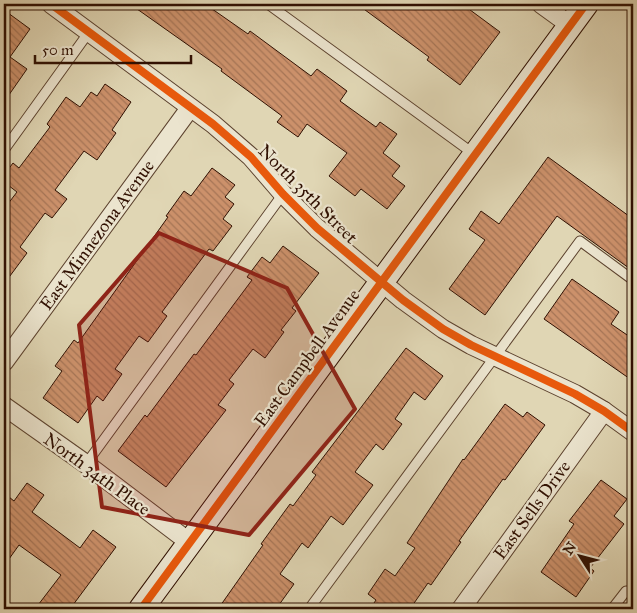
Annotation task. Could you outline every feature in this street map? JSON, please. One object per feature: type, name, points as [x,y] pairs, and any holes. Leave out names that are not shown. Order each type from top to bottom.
[{"type":"street","name":"North 35th Street","points":[[51,4],[212,124],[251,157],[283,194],[317,228],[403,300],[442,329],[575,394],[604,411],[633,432]]},
{"type":"street","points":[[541,4],[570,25]]},
{"type":"street","name":"East Campbell Avenue","points":[[140,609],[586,4]]},
{"type":"street","name":"East Minnezona Avenue","points":[[4,362],[190,108]]},
{"type":"street","name":"North 34th Place","points":[[4,406],[86,464],[189,542]]},
{"type":"street","name":"East Sells Drive","points":[[460,609],[604,411]]},
{"type":"lane","points":[[268,4],[476,155]]},
{"type":"lane","points":[[4,150],[89,32]]},
{"type":"lane","points":[[86,464],[283,194]]},
{"type":"lane","points":[[309,609],[580,241],[633,280]]},
{"type":"lane","points":[[612,609],[626,591],[633,590]]},
{"type":"highlighted area","points":[[159,233],[287,288],[355,409],[249,535],[102,507],[79,325]]},
{"type":"building","points":[[130,4],[205,4],[248,34],[250,31],[311,76],[317,69],[347,91],[340,101],[376,127],[380,122],[397,134],[383,153],[400,166],[392,176],[405,186],[387,209],[361,189],[355,196],[329,176],[347,153],[307,124],[298,137],[277,122],[282,116],[221,71],[222,69]]},
{"type":"building","points":[[357,4],[462,4],[500,32],[460,85],[427,60],[429,57]]},
{"type":"building","points":[[4,10],[30,29],[10,57],[27,69],[4,102]]},
{"type":"building","points":[[105,84],[131,102],[112,130],[116,133],[97,160],[84,151],[55,190],[67,199],[52,218],[45,213],[20,247],[27,253],[4,284],[4,209],[17,192],[4,182],[4,175],[13,163],[19,168],[50,127],[47,124],[66,97],[80,107],[91,92],[97,96]]},
{"type":"building","points":[[548,157],[633,219],[633,271],[557,216],[485,315],[449,289],[485,240],[469,229],[481,211],[499,224]]},
{"type":"building","points":[[212,168],[235,185],[225,197],[234,204],[223,219],[232,226],[213,251],[209,249],[162,312],[167,316],[148,342],[139,336],[115,369],[122,374],[103,401],[97,396],[78,423],[43,398],[62,371],[55,366],[74,340],[78,343],[168,217],[166,216],[184,191],[191,196]]},
{"type":"building","points":[[283,246],[319,273],[292,308],[296,311],[281,330],[284,332],[265,358],[253,349],[229,380],[234,384],[218,405],[226,410],[166,487],[118,451],[145,415],[147,417],[194,354],[196,355],[252,280],[247,277],[262,257],[270,263]]},
{"type":"building","points":[[572,279],[619,312],[611,324],[633,339],[633,381],[544,319]]},
{"type":"building","points":[[406,348],[443,376],[425,400],[414,392],[395,419],[402,424],[383,450],[376,444],[355,472],[373,485],[343,525],[331,516],[308,548],[302,543],[280,574],[294,584],[276,609],[218,609],[290,504],[293,506],[316,475],[312,472]]},
{"type":"building","points":[[505,404],[523,417],[527,412],[545,425],[505,480],[503,479],[459,541],[461,542],[431,585],[428,583],[410,609],[370,609],[376,600],[368,594],[385,569],[395,576],[415,548],[407,543],[463,459]]},
{"type":"building","points":[[601,480],[627,499],[614,516],[624,524],[590,568],[594,571],[576,597],[541,572],[574,524],[569,521]]},
{"type":"building","points":[[27,483],[44,495],[32,512],[80,548],[93,530],[116,547],[70,609],[35,609],[61,575],[19,545],[4,566],[4,493],[14,501]]},
{"type":"cycle path","points":[[51,4],[213,124],[251,157],[283,194],[317,228],[403,300],[443,329],[471,345],[575,394],[604,411],[633,432]]},
{"type":"cycle path","points":[[141,609],[586,4]]}]
